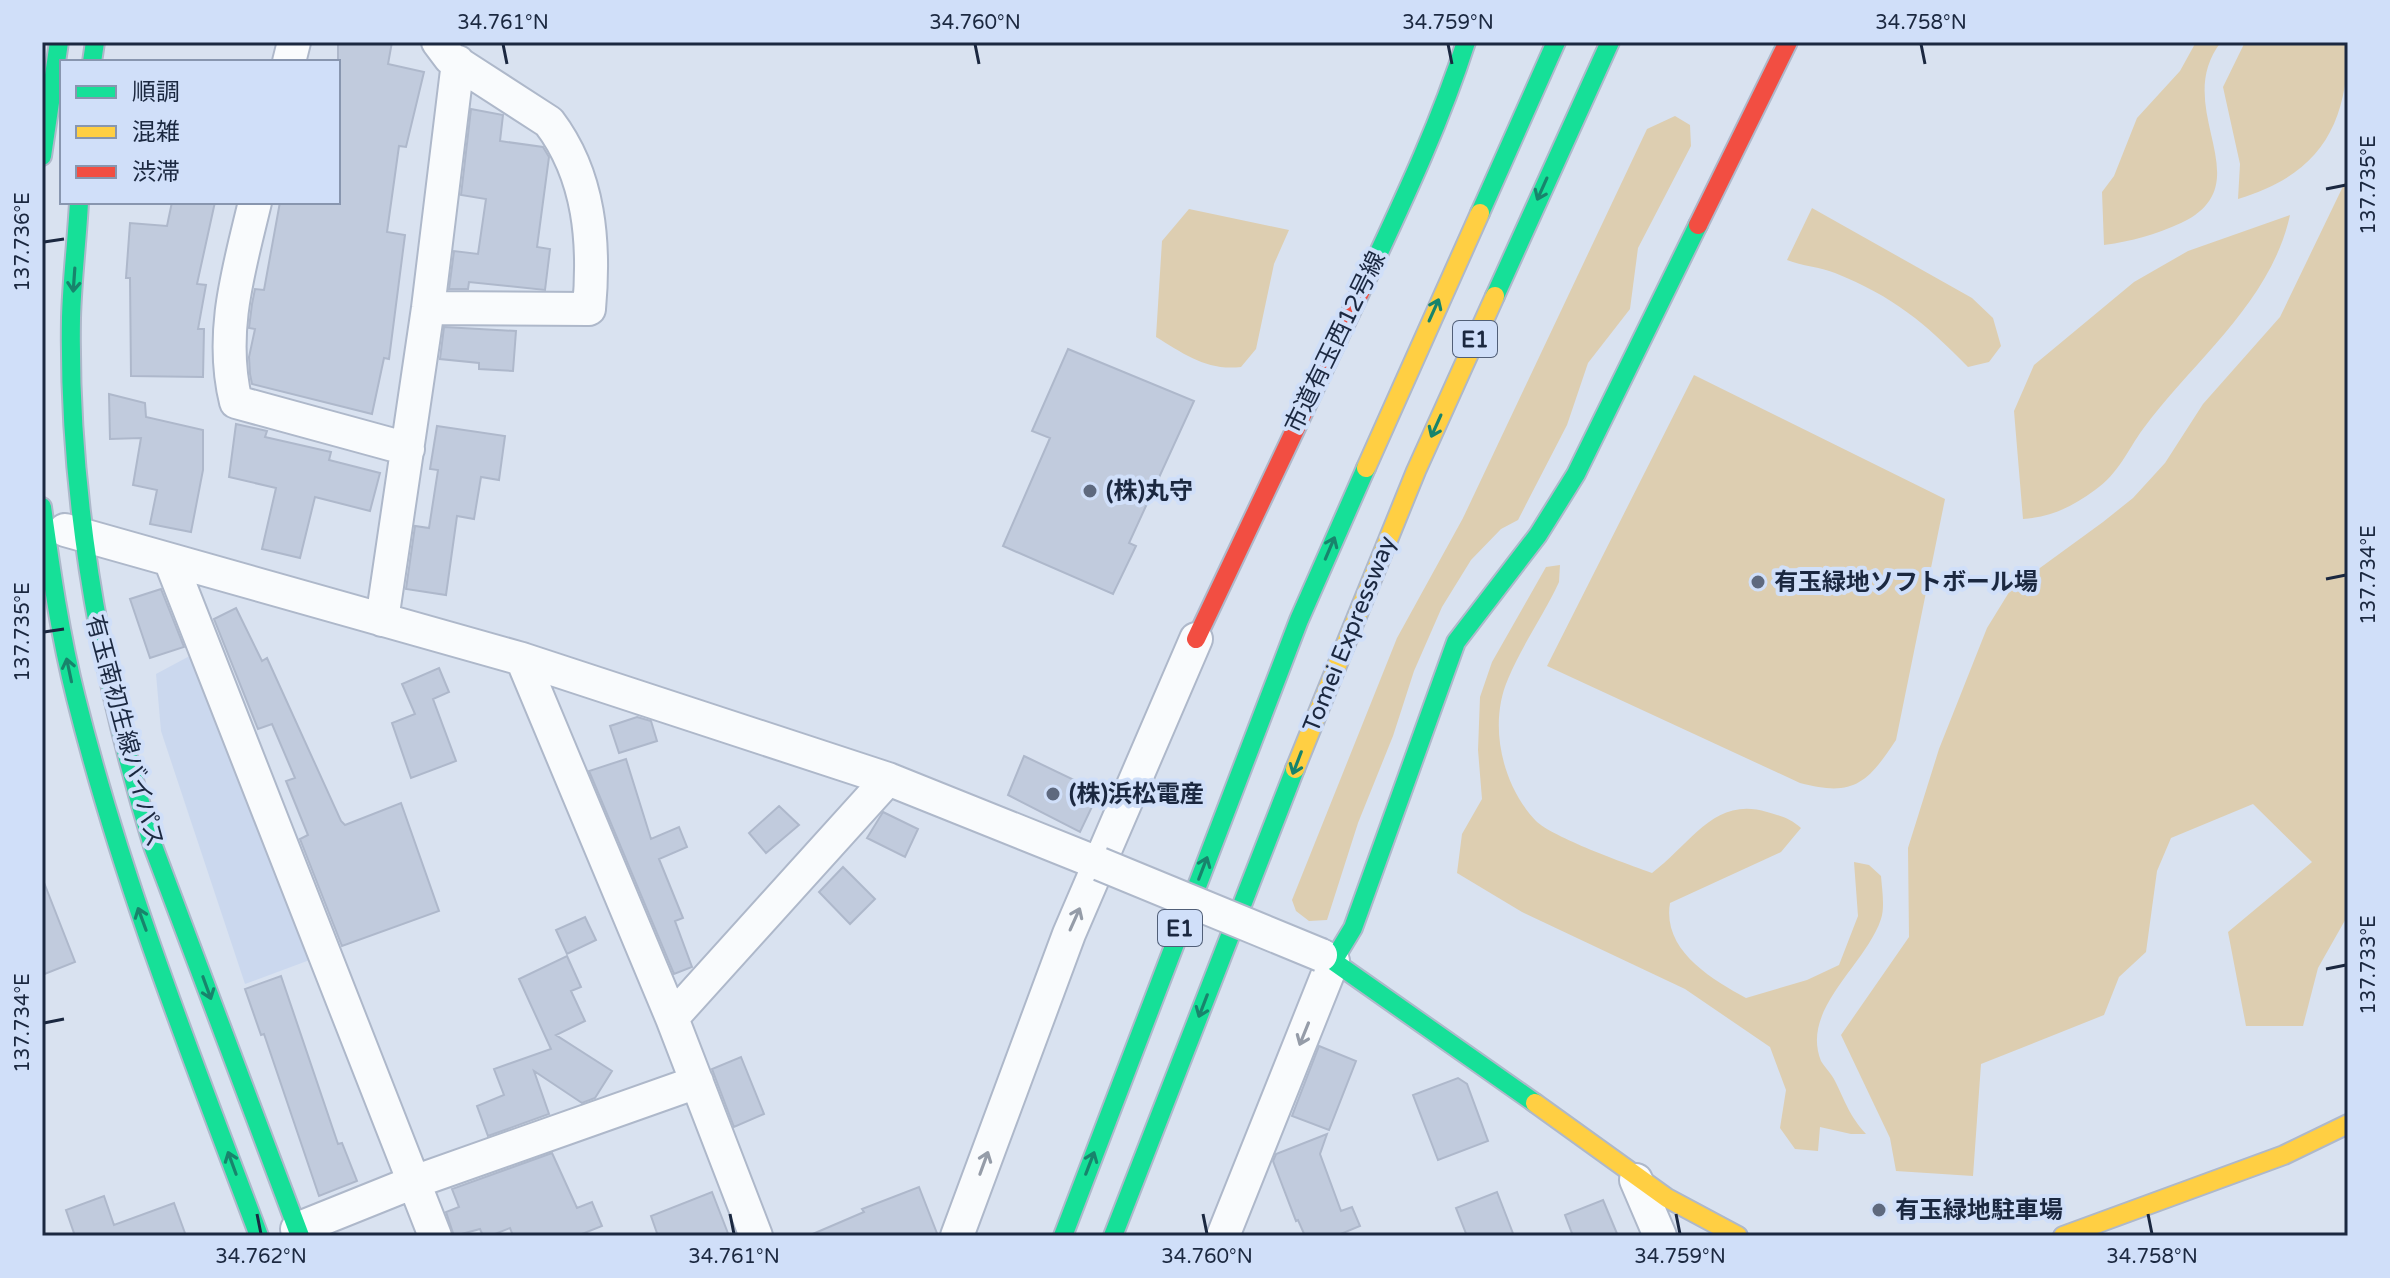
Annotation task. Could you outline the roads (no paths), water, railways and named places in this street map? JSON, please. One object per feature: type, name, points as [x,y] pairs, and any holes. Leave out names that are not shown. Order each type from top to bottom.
[{"type":"main road","points":[[42,156],[59,42]]},
{"type":"main road","name":"市道有玉西12号線","points":[[1196,639],[1421,164],[1448,99],[1466,42]]},
{"type":"main road","points":[[1513,135],[1549,42]]},
{"type":"main road","name":"Tomei Expressway","points":[[1063,1236],[1299,620],[1556,42]]},
{"type":"main road","name":"Tomei Expressway","points":[[1113,1236],[1345,639],[1610,42]]},
{"type":"main road","points":[[1557,156],[1626,42]]},
{"type":"main road","points":[[1738,1236],[1703,1221],[1636,1180],[1393,1000],[1327,958],[1353,928],[1452,649],[1538,535],[1576,474],[1788,42]]},
{"type":"main road","name":"有玉南初生線バイパス","points":[[79,204],[71,315],[73,406],[83,536],[102,660],[153,846],[298,1232]]},
{"type":"main road","name":"有玉南初生線バイパス","points":[[43,518],[57,611],[79,714],[118,856],[259,1236]]},
{"type":"main road","points":[[2063,1236],[2284,1155],[2348,1124]]},
{"type":"street","points":[[428,308],[589,309],[587,205],[572,158],[549,122],[448,52]]},
{"type":"street","points":[[382,620],[428,308],[448,52]]},
{"type":"street","points":[[255,204],[229,327],[228,363],[236,402],[408,449]]},
{"type":"street","points":[[43,518],[83,536],[522,659],[888,779],[1327,958],[1223,1236]]},
{"type":"street","points":[[170,560],[435,1236]]},
{"type":"street","points":[[957,1236],[1069,934],[1196,639]]},
{"type":"street","points":[[522,659],[672,1018],[756,1236]]},
{"type":"street","points":[[672,1018],[888,779]]},
{"type":"street","points":[[298,1232],[414,1182],[697,1082]]},
{"type":"street","points":[[1636,1180],[1660,1236]]},
{"type":"place","name":"(株)丸守","points":[[1090,491]]},
{"type":"place","name":"有玉緑地ソフトボール場","points":[[1758,582]]},
{"type":"place","name":"(株)浜松電産","points":[[1053,794]]},
{"type":"place","name":"有玉緑地駐車場","points":[[1879,1210]]}]
